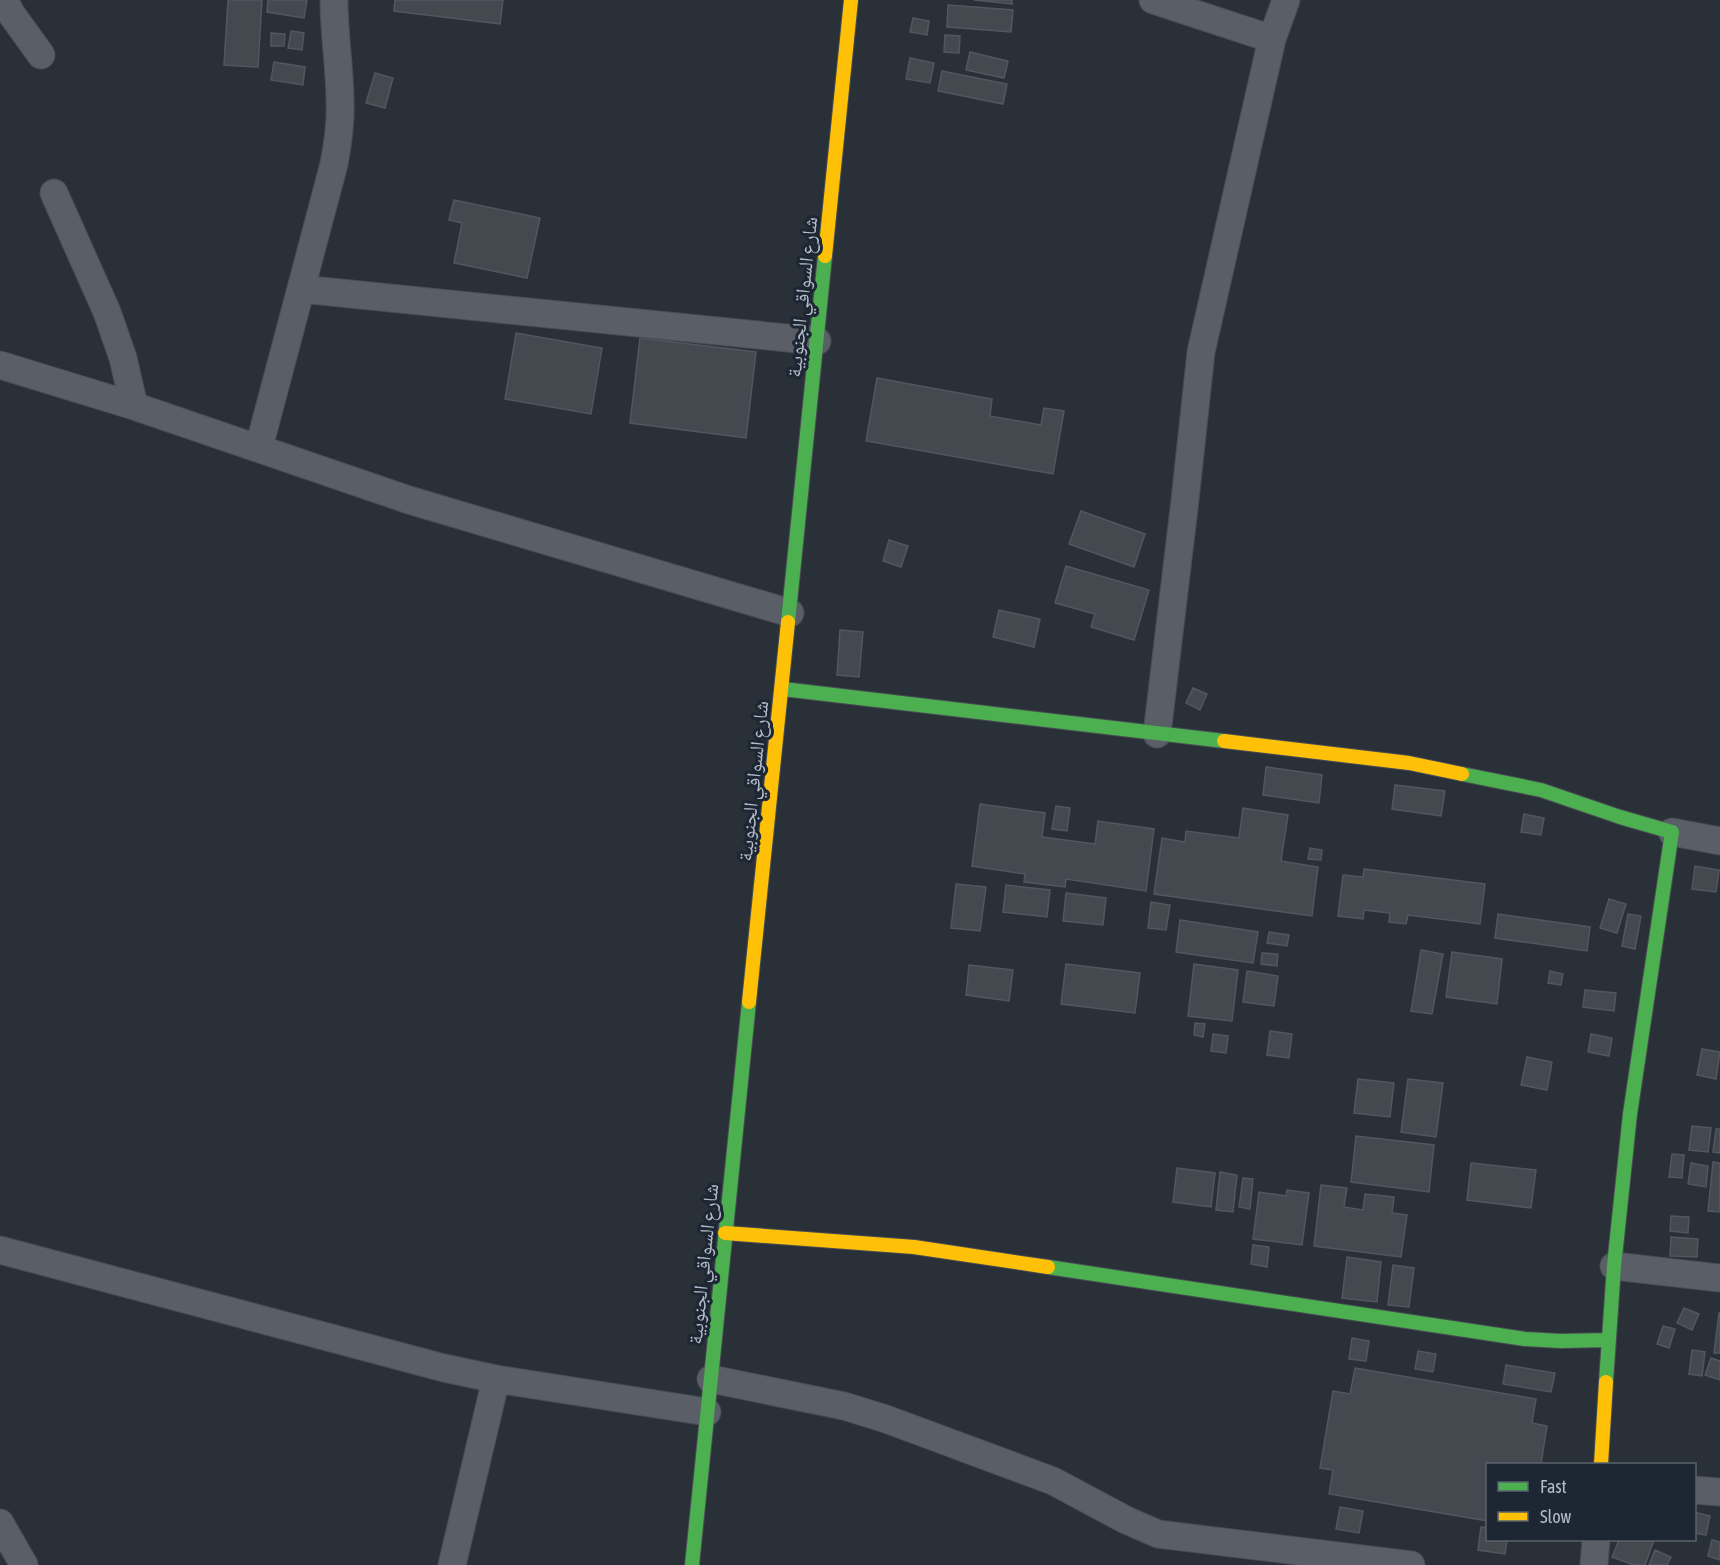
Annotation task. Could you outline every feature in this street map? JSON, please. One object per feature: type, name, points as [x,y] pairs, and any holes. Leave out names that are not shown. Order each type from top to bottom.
[{"type":"street","points":[[5,0],[9,12],[41,55]]},
{"type":"street","points":[[259,447],[334,164],[340,130],[334,0]]},
{"type":"street","points":[[1153,0],[1272,39]]},
{"type":"street","points":[[1157,734],[1200,352],[1272,39],[1286,0]]},
{"type":"street","name":"شارع السواقي الجنوبية","points":[[692,1565],[818,341],[844,2]]},
{"type":"street","points":[[54,193],[107,312],[123,358],[134,405]]},
{"type":"street","points":[[301,289],[818,341]]},
{"type":"street","points":[[0,365],[134,405],[409,500],[790,613]]},
{"type":"street","points":[[783,689],[1409,763],[1541,790],[1620,818],[1672,832],[1720,841]]},
{"type":"street","points":[[1601,1463],[1614,1266],[1630,1114],[1672,832]]},
{"type":"street","points":[[725,1233],[914,1247],[1525,1339],[1609,1340]]},
{"type":"street","points":[[0,1250],[444,1368],[496,1379],[706,1412]]},
{"type":"street","points":[[1614,1266],[1720,1278]]},
{"type":"street","points":[[452,1565],[496,1379]]},
{"type":"street","points":[[711,1380],[844,1406],[886,1419],[1053,1481],[1126,1521],[1158,1534],[1411,1565]]},
{"type":"street","points":[[1696,1490],[1720,1492]]},
{"type":"street","points":[[0,1523],[24,1565]]},
{"type":"street","points":[[1594,1565],[1596,1541]]},
{"type":"building","points":[[228,0],[262,0],[258,67],[224,65]]},
{"type":"building","points":[[268,0],[307,0],[304,18],[267,12]]},
{"type":"building","points":[[395,0],[503,0],[500,24],[394,11]]},
{"type":"building","points":[[974,0],[1012,0],[1012,4]]},
{"type":"building","points":[[948,5],[1013,10],[1011,32],[947,27]]},
{"type":"building","points":[[913,18],[929,21],[927,35],[910,32]]},
{"type":"building","points":[[291,31],[304,33],[302,50],[288,48]]},
{"type":"building","points":[[271,33],[285,34],[284,46],[271,46]]},
{"type":"building","points":[[945,35],[960,36],[959,53],[944,52]]},
{"type":"building","points":[[970,52],[1008,61],[1004,78],[966,70]]},
{"type":"building","points":[[910,58],[934,63],[930,83],[906,79]]},
{"type":"building","points":[[274,62],[305,67],[303,85],[271,80]]},
{"type":"building","points":[[942,71],[1007,84],[1003,104],[938,91]]},
{"type":"building","points":[[375,73],[393,78],[385,108],[366,103]]},
{"type":"building","points":[[454,200],[540,218],[527,278],[454,263],[462,223],[449,220]]},
{"type":"building","points":[[516,333],[602,348],[591,414],[505,399]]},
{"type":"building","points":[[640,338],[756,352],[746,438],[630,423]]},
{"type":"building","points":[[877,378],[992,399],[990,416],[1041,425],[1044,408],[1064,411],[1053,474],[866,441]]},
{"type":"building","points":[[1081,511],[1145,534],[1134,567],[1069,544]]},
{"type":"building","points":[[889,540],[908,546],[901,567],[883,561]]},
{"type":"building","points":[[1066,566],[1149,590],[1134,640],[1091,627],[1095,614],[1055,603]]},
{"type":"building","points":[[999,610],[1040,619],[1034,647],[993,637]]},
{"type":"building","points":[[840,630],[863,632],[859,677],[837,675]]},
{"type":"building","points":[[1193,688],[1207,694],[1200,710],[1186,703]]},
{"type":"building","points":[[1266,767],[1322,775],[1319,803],[1263,795]]},
{"type":"building","points":[[1395,785],[1445,791],[1441,816],[1392,809]]},
{"type":"building","points":[[980,804],[1045,813],[1042,837],[1095,844],[1098,821],[1154,829],[1146,891],[1066,879],[1065,887],[1024,882],[1025,874],[972,866]]},
{"type":"building","points":[[1056,806],[1070,808],[1067,831],[1052,829]]},
{"type":"building","points":[[1243,808],[1288,815],[1281,861],[1318,867],[1312,916],[1154,894],[1162,838],[1185,842],[1186,831],[1239,838]]},
{"type":"building","points":[[1524,814],[1544,818],[1541,835],[1521,832]]},
{"type":"building","points":[[1310,848],[1322,850],[1321,860],[1308,859]]},
{"type":"building","points":[[1695,866],[1719,870],[1716,892],[1692,889]]},
{"type":"building","points":[[1364,869],[1485,884],[1480,924],[1408,915],[1406,924],[1389,922],[1390,913],[1364,910],[1363,919],[1338,916],[1343,875],[1363,877]]},
{"type":"building","points":[[956,884],[986,887],[980,931],[951,928]]},
{"type":"building","points":[[1006,885],[1050,890],[1047,917],[1003,912]]},
{"type":"building","points":[[1066,893],[1106,898],[1103,925],[1063,921]]},
{"type":"building","points":[[1609,899],[1626,904],[1617,933],[1600,928]]},
{"type":"building","points":[[1151,902],[1170,905],[1166,930],[1148,928]]},
{"type":"building","points":[[1498,914],[1590,927],[1587,951],[1495,938]]},
{"type":"building","points":[[1628,914],[1641,916],[1635,949],[1622,946]]},
{"type":"building","points":[[1180,920],[1258,932],[1253,963],[1176,952]]},
{"type":"building","points":[[1269,932],[1289,935],[1287,946],[1267,943]]},
{"type":"building","points":[[1421,950],[1443,954],[1432,1014],[1411,1011]]},
{"type":"building","points":[[1452,952],[1502,959],[1497,1004],[1446,997]]},
{"type":"building","points":[[1262,953],[1278,954],[1277,966],[1261,964]]},
{"type":"building","points":[[1066,964],[1140,973],[1135,1013],[1061,1004]]},
{"type":"building","points":[[1194,964],[1238,970],[1232,1021],[1188,1016]]},
{"type":"building","points":[[969,965],[1013,970],[1009,1001],[966,995]]},
{"type":"building","points":[[1247,971],[1278,976],[1274,1006],[1243,1002]]},
{"type":"building","points":[[1550,971],[1563,974],[1561,985],[1548,983]]},
{"type":"building","points":[[1585,990],[1616,993],[1614,1011],[1583,1007]]},
{"type":"building","points":[[1195,1023],[1205,1024],[1203,1037],[1194,1035]]},
{"type":"building","points":[[1270,1031],[1292,1034],[1289,1058],[1267,1055]]},
{"type":"building","points":[[1213,1034],[1228,1036],[1226,1053],[1211,1051]]},
{"type":"building","points":[[1591,1034],[1612,1038],[1609,1056],[1588,1052]]},
{"type":"building","points":[[1702,1049],[1720,1052],[1716,1079],[1697,1075]]},
{"type":"building","points":[[1527,1057],[1552,1062],[1547,1090],[1521,1085]]},
{"type":"building","points":[[1358,1079],[1394,1083],[1390,1117],[1354,1113]]},
{"type":"building","points":[[1408,1079],[1443,1083],[1436,1137],[1401,1132]]},
{"type":"building","points":[[1692,1126],[1711,1128],[1708,1152],[1689,1150]]},
{"type":"building","points":[[1716,1129],[1720,1129],[1720,1153],[1713,1152]]},
{"type":"building","points":[[1356,1136],[1434,1145],[1429,1192],[1351,1182]]},
{"type":"building","points":[[1672,1154],[1684,1155],[1682,1178],[1669,1177]]},
{"type":"building","points":[[1713,1162],[1720,1163],[1720,1212],[1708,1211]]},
{"type":"building","points":[[1471,1163],[1536,1170],[1531,1208],[1467,1200]]},
{"type":"building","points":[[1691,1163],[1708,1166],[1706,1187],[1688,1184]]},
{"type":"building","points":[[1177,1168],[1215,1173],[1211,1207],[1173,1202]]},
{"type":"building","points":[[1220,1172],[1237,1175],[1233,1212],[1216,1210]]},
{"type":"building","points":[[1243,1178],[1253,1179],[1250,1209],[1239,1207]]},
{"type":"building","points":[[1321,1185],[1347,1188],[1344,1207],[1363,1210],[1365,1194],[1394,1197],[1392,1213],[1407,1215],[1401,1257],[1314,1246]]},
{"type":"building","points":[[1287,1190],[1309,1193],[1302,1245],[1253,1239],[1259,1192],[1286,1196]]},
{"type":"building","points":[[1671,1216],[1689,1217],[1688,1233],[1670,1231]]},
{"type":"building","points":[[1671,1237],[1698,1239],[1697,1257],[1670,1256]]},
{"type":"building","points":[[1253,1245],[1269,1247],[1267,1267],[1251,1264]]},
{"type":"building","points":[[1347,1257],[1381,1262],[1377,1302],[1342,1298]]},
{"type":"building","points":[[1393,1265],[1414,1268],[1409,1307],[1388,1305]]},
{"type":"building","points":[[1684,1308],[1699,1314],[1692,1330],[1677,1323]]},
{"type":"building","points":[[1719,1313],[1720,1353],[1714,1353]]},
{"type":"building","points":[[1663,1326],[1675,1329],[1669,1348],[1657,1344]]},
{"type":"building","points":[[1352,1338],[1369,1341],[1366,1361],[1349,1359]]},
{"type":"building","points":[[1692,1350],[1705,1352],[1702,1376],[1689,1374]]},
{"type":"building","points":[[1418,1351],[1436,1354],[1433,1372],[1415,1369]]},
{"type":"building","points":[[1711,1358],[1720,1361],[1720,1380],[1705,1375]]},
{"type":"building","points":[[1506,1365],[1555,1373],[1551,1392],[1503,1384]]},
{"type":"building","points":[[1355,1368],[1536,1399],[1532,1423],[1547,1426],[1541,1463],[1486,1463],[1486,1521],[1329,1494],[1333,1470],[1320,1468],[1333,1391],[1350,1394]]},
{"type":"building","points":[[1340,1507],[1363,1511],[1359,1533],[1336,1529]]},
{"type":"building","points":[[1696,1512],[1710,1516],[1706,1535],[1696,1533]]},
{"type":"building","points":[[1481,1527],[1486,1528],[1486,1541],[1507,1541],[1505,1554],[1478,1550]]},
{"type":"building","points":[[1712,1540],[1720,1542],[1720,1560],[1708,1556]]},
{"type":"building","points":[[1619,1541],[1654,1541],[1645,1565],[1634,1565],[1612,1557]]},
{"type":"building","points":[[1655,1550],[1671,1557],[1667,1565],[1649,1565]]},
{"type":"traffic: fast","points":[[788,622],[825,256]]},
{"type":"traffic: fast","points":[[783,689],[1224,741]]},
{"type":"traffic: fast","points":[[1462,774],[1541,790],[1672,832],[1630,1114],[1614,1266],[1606,1382]]},
{"type":"traffic: fast","points":[[692,1565],[749,1002]]},
{"type":"traffic: fast","points":[[1048,1267],[1525,1339],[1609,1340]]},
{"type":"traffic: slow","points":[[825,256],[851,0]]},
{"type":"traffic: slow","points":[[749,1002],[788,622]]},
{"type":"traffic: slow","points":[[1224,741],[1409,763],[1462,774]]},
{"type":"traffic: slow","points":[[725,1233],[914,1247],[1048,1267]]},
{"type":"traffic: slow","points":[[1601,1463],[1606,1382]]}]
